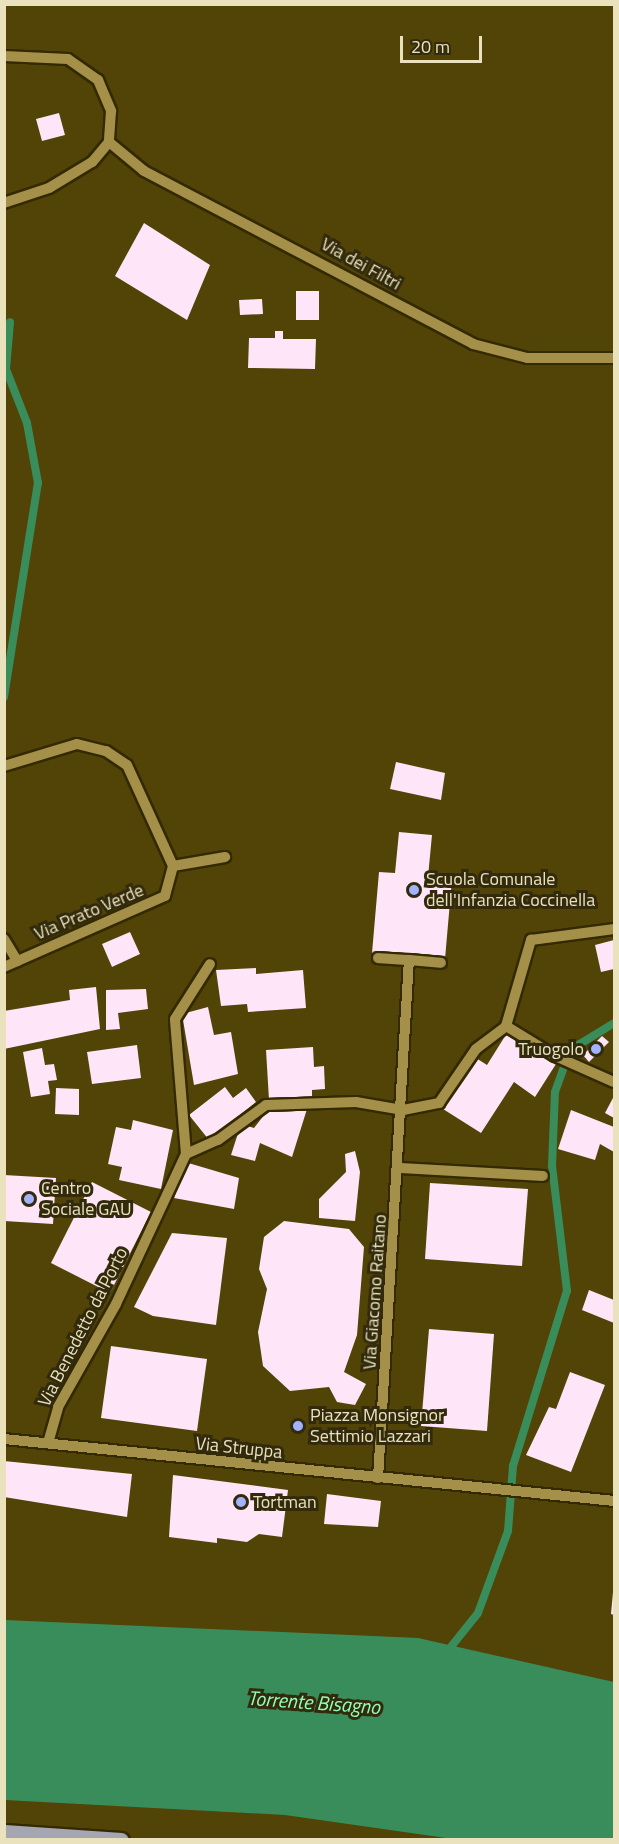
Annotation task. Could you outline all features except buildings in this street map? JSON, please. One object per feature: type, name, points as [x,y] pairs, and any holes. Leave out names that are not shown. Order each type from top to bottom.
[{"type":"main road","points":[[4,1832],[121,1839]]},
{"type":"street","points":[[4,56],[51,56],[85,69],[107,94],[109,142],[65,180],[4,203]]},
{"type":"street","name":"Via dei Filtri","points":[[109,142],[144,171],[473,345],[527,358],[615,358]]},
{"type":"street","points":[[4,766],[77,744],[106,751],[126,765],[173,866],[225,857]]},
{"type":"street","name":"Via Prato Verde","points":[[4,967],[165,896],[173,866]]},
{"type":"street","points":[[210,964],[175,1019],[186,1154],[218,1140],[266,1105],[356,1102],[403,1110],[439,1103],[476,1049],[506,1026],[531,940],[615,929]]},
{"type":"street","points":[[4,939],[17,961]]},
{"type":"street","points":[[378,958],[410,963],[441,963]]},
{"type":"street","name":"Via Giacomo Raitano","points":[[378,1478],[401,1168],[410,963]]},
{"type":"street","points":[[506,1026],[555,1056],[615,1082]]},
{"type":"street","name":"Via Benedetto da Porto","points":[[48,1443],[58,1407],[116,1304],[186,1154]]},
{"type":"street","points":[[401,1168],[543,1176]]},
{"type":"street","name":"Via Struppa","points":[[4,1439],[615,1501]]},
{"type":"water","name":"Torrente Bisagno","points":[[5,1620],[418,1638],[614,1682],[614,1839],[453,1839],[285,1815],[5,1800]]},
{"type":"waterway","points":[[4,697],[38,483],[27,423],[6,369],[10,322]]},
{"type":"waterway","points":[[446,1653],[478,1613],[508,1531],[513,1466],[567,1291],[552,1166],[555,1092],[570,1050],[614,1023]]},
{"type":"place","name":"Scuola Comunale dell'Infanzia Coccinella","points":[[414,890]]},
{"type":"place","name":"Truogolo","points":[[596,1049]]},
{"type":"place","name":"Centro Sociale GAU","points":[[29,1199]]},
{"type":"place","name":"Piazza Monsignor Settimio Lazzari","points":[[298,1426]]},
{"type":"place","name":"Tortman","points":[[241,1502]]}]
